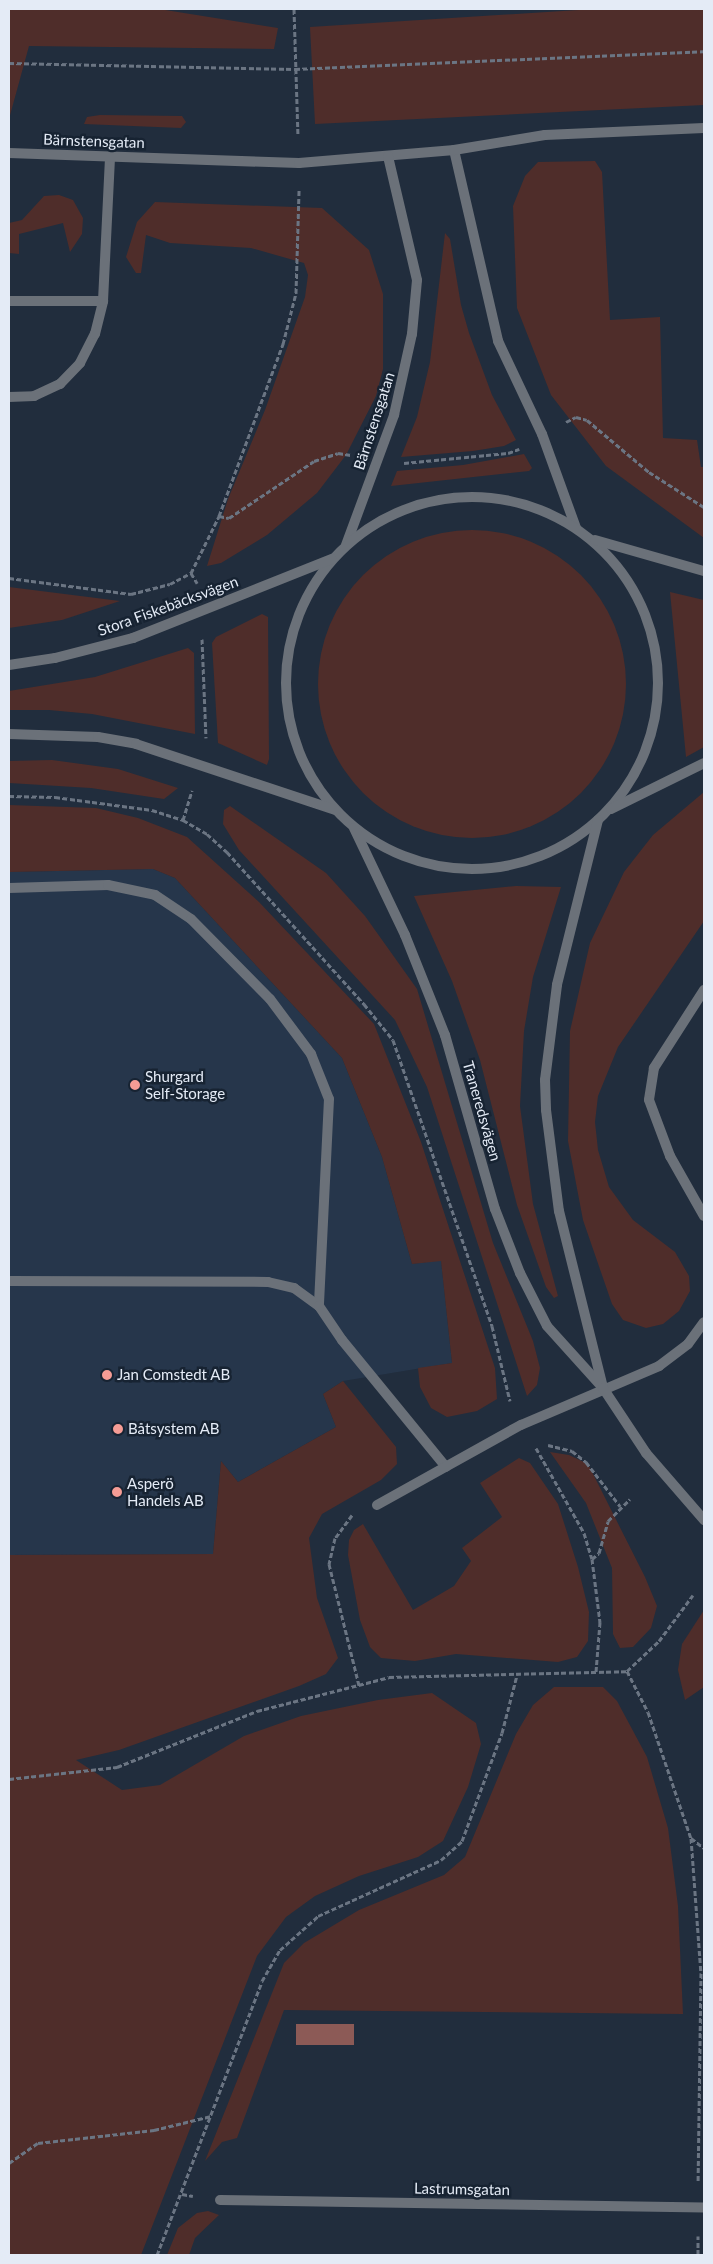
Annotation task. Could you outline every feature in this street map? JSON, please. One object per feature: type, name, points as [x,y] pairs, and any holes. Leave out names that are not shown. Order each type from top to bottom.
[{"type":"street","name":"Bärnstensgatan","points":[[9,153],[299,163],[454,150],[545,135],[704,128]]},
{"type":"street","points":[[454,150],[498,341],[542,434],[576,528]]},
{"type":"street","points":[[9,397],[34,396],[60,384],[80,363],[95,334],[103,301],[110,156]]},
{"type":"street","name":"Bärnstensgatan","points":[[346,545],[405,376],[417,280],[388,156]]},
{"type":"street","points":[[9,301],[103,301]]},
{"type":"street","points":[[458,496],[489,497],[520,502],[576,528],[591,539],[625,576],[638,598],[655,646],[658,671],[654,722],[648,746],[628,784],[608,811],[598,820],[549,853],[521,863],[492,868],[462,869],[405,857],[378,844],[354,827],[336,810],[307,770],[296,746],[288,714],[285,672],[295,623],[317,578],[333,558],[346,545],[371,526],[398,511],[458,496]]},
{"type":"street","points":[[591,539],[704,571]]},
{"type":"street","name":"Stora Fiskebäcksvägen","points":[[9,665],[100,648],[200,612],[333,558]]},
{"type":"street","points":[[9,734],[98,737],[136,744],[336,810]]},
{"type":"street","points":[[608,811],[704,763]]},
{"type":"street","name":"Traneredsvägen","points":[[598,820],[557,985],[545,1080],[546,1110],[559,1211],[603,1388]]},
{"type":"street","name":"Traneredsvägen","points":[[354,827],[406,935],[444,1035],[495,1209],[520,1274],[547,1326],[603,1388],[646,1453],[704,1520]]},
{"type":"street","points":[[9,888],[108,885],[155,895],[191,919],[270,999],[311,1054],[329,1098],[319,1306]]},
{"type":"street","points":[[703,995],[654,1068],[649,1100],[670,1156],[704,1216]]},
{"type":"street","points":[[9,1281],[268,1282],[294,1288],[319,1306],[342,1340],[446,1467]]},
{"type":"street","points":[[377,1505],[521,1425],[603,1388],[659,1366],[688,1344],[704,1322]]},
{"type":"street","name":"Lastrumsgatan","points":[[220,2200],[701,2208]]},
{"type":"path","points":[[9,578],[131,594],[170,584],[191,573],[219,516],[283,344],[296,293],[299,163],[294,9]]},
{"type":"path","points":[[9,63],[295,69],[704,51]]},
{"type":"path","points":[[219,516],[229,518],[314,461],[338,453],[410,464],[508,453],[576,417],[587,420],[648,472],[704,507]]},
{"type":"path","points":[[183,820],[207,735],[200,612],[197,583],[191,573]]},
{"type":"path","points":[[9,796],[119,804],[183,820],[207,834],[227,852],[364,1004],[393,1040],[492,1326],[509,1399]]},
{"type":"path","points":[[596,1672],[600,1622],[592,1559],[584,1533],[536,1449],[546,1444],[572,1451],[586,1462],[620,1506]]},
{"type":"path","points":[[592,1559],[599,1553],[608,1521],[620,1506],[630,1499]]},
{"type":"path","points":[[359,1685],[329,1564],[335,1538],[352,1515],[377,1505]]},
{"type":"path","points":[[9,1779],[117,1767],[256,1711],[389,1677],[627,1671],[659,1641],[692,1595]]},
{"type":"path","points":[[627,1671],[648,1712],[692,1838],[701,1973],[701,2208]]},
{"type":"path","points":[[157,2255],[262,1981],[280,1950],[318,1916],[441,1860],[462,1841],[502,1733],[517,1675]]},
{"type":"path","points":[[692,1838],[704,1848]]},
{"type":"path","points":[[9,2163],[38,2143],[154,2130],[211,2116]]},
{"type":"shaded area","points":[[9,9],[159,9],[278,28],[274,49],[29,46],[9,119]]},
{"type":"shaded area","points":[[594,9],[704,9],[704,105],[315,124],[310,27]]},
{"type":"shaded area","points":[[100,115],[182,116],[186,122],[181,128],[84,124],[87,117]]},
{"type":"shaded area","points":[[595,161],[602,172],[610,320],[660,317],[663,438],[697,440],[701,467],[704,467],[704,538],[606,466],[551,395],[517,308],[513,206],[525,176],[538,162]]},
{"type":"shaded area","points":[[59,195],[73,200],[83,218],[82,234],[70,252],[63,223],[19,234],[19,254],[9,253],[9,223],[22,220],[44,196]]},
{"type":"shaded area","points":[[155,202],[322,208],[369,250],[383,294],[383,369],[376,396],[346,455],[317,493],[267,535],[221,563],[207,566],[228,499],[265,410],[305,297],[308,275],[304,263],[251,248],[170,243],[146,235],[141,273],[136,273],[126,257],[137,222]]},
{"type":"shaded area","points":[[445,233],[450,239],[461,305],[469,333],[492,395],[516,440],[504,446],[473,451],[401,457],[417,417],[430,362]]},
{"type":"shaded area","points":[[524,454],[532,468],[529,471],[391,486],[397,471],[463,465]]},
{"type":"shaded area","points":[[457,530],[487,530],[517,536],[545,548],[570,565],[591,586],[608,611],[620,639],[626,669],[626,699],[615,743],[600,770],[581,793],[558,812],[531,827],[487,838],[457,838],[427,832],[399,820],[374,803],[353,782],[336,757],[324,729],[318,699],[318,669],[324,639],[336,611],[353,586],[374,565],[399,548],[427,536]]},
{"type":"shaded area","points":[[9,587],[120,601],[62,620],[9,628]]},
{"type":"shaded area","points":[[670,592],[704,600],[704,747],[686,757]]},
{"type":"shaded area","points":[[262,614],[268,617],[269,759],[267,765],[218,743],[212,643],[216,637]]},
{"type":"shaded area","points":[[188,648],[194,653],[195,734],[92,714],[49,710],[9,710],[9,691],[95,677]]},
{"type":"shaded area","points":[[52,760],[118,769],[178,788],[164,799],[91,788],[9,783],[9,761]]},
{"type":"shaded area","points":[[704,792],[704,921],[618,1047],[598,1096],[595,1122],[598,1150],[609,1187],[633,1220],[675,1252],[689,1276],[690,1291],[679,1311],[663,1324],[646,1328],[623,1320],[612,1304],[583,1220],[568,1141],[570,1031],[590,943],[624,872],[653,835]]},
{"type":"shaded area","points":[[9,805],[96,808],[138,818],[187,837],[259,902],[374,1024],[421,1142],[495,1368],[497,1399],[477,1411],[447,1417],[431,1408],[420,1387],[418,1368],[452,1363],[441,1261],[412,1264],[382,1157],[342,1058],[175,878],[153,869],[9,872]]},
{"type":"shaded area","points":[[230,806],[326,873],[365,916],[417,989],[493,1243],[533,1341],[540,1368],[537,1385],[527,1396],[427,1087],[395,1020],[239,850],[223,824],[224,810]]},
{"type":"shaded area","points":[[153,869],[175,878],[342,1058],[382,1157],[412,1264],[441,1260],[452,1363],[343,1381],[323,1394],[336,1427],[238,1482],[221,1461],[213,1554],[9,1555],[9,872]]},
{"type":"shaded area","points":[[516,886],[561,887],[533,977],[524,1031],[520,1106],[533,1204],[558,1296],[554,1298],[546,1287],[517,1205],[480,1060],[452,981],[414,896]]},
{"type":"shaded area","points":[[343,1381],[396,1447],[397,1464],[381,1480],[322,1514],[309,1538],[317,1598],[338,1658],[326,1674],[299,1686],[119,1750],[76,1760],[122,1790],[160,1785],[244,1736],[301,1716],[378,1700],[432,1693],[476,1723],[481,1744],[468,1787],[443,1841],[418,1857],[359,1876],[315,1896],[286,1917],[257,1956],[141,2255],[9,2255],[9,1555],[213,1554],[221,1461],[238,1482],[336,1427],[323,1394]]},
{"type":"shaded area","points":[[550,1452],[569,1455],[588,1464],[645,1577],[657,1606],[651,1628],[633,1647],[620,1648],[613,1634],[612,1568],[586,1503]]},
{"type":"shaded area","points":[[519,1458],[530,1463],[558,1504],[578,1567],[589,1612],[588,1641],[577,1657],[558,1662],[456,1654],[415,1661],[381,1658],[370,1647],[360,1620],[348,1555],[349,1540],[354,1530],[363,1524],[413,1610],[454,1586],[471,1561],[462,1548],[502,1517],[480,1483]]},
{"type":"shaded area","points":[[704,1610],[704,1687],[685,1700],[678,1670],[682,1644]]},
{"type":"shaded area","points":[[554,1687],[603,1687],[617,1701],[647,1757],[668,1828],[678,1906],[683,2014],[284,2010],[237,2138],[222,2142],[205,2161],[284,1963],[304,1943],[359,1910],[444,1875],[465,1857],[516,1734],[533,1705]]},
{"type":"shaded area","points":[[296,2024],[354,2024],[354,2045],[296,2045]]},
{"type":"shaded area","points":[[208,2211],[219,2215],[195,2238],[189,2255],[167,2255],[178,2228],[197,2213]]},
{"type":"place","name":"Shurgard Self-Storage","points":[[135,1085]]},
{"type":"place","name":"Jan Comstedt AB","points":[[107,1375]]},
{"type":"place","name":"Båtsystem AB","points":[[118,1429]]},
{"type":"place","name":"Asperö Handels AB","points":[[117,1492]]}]
